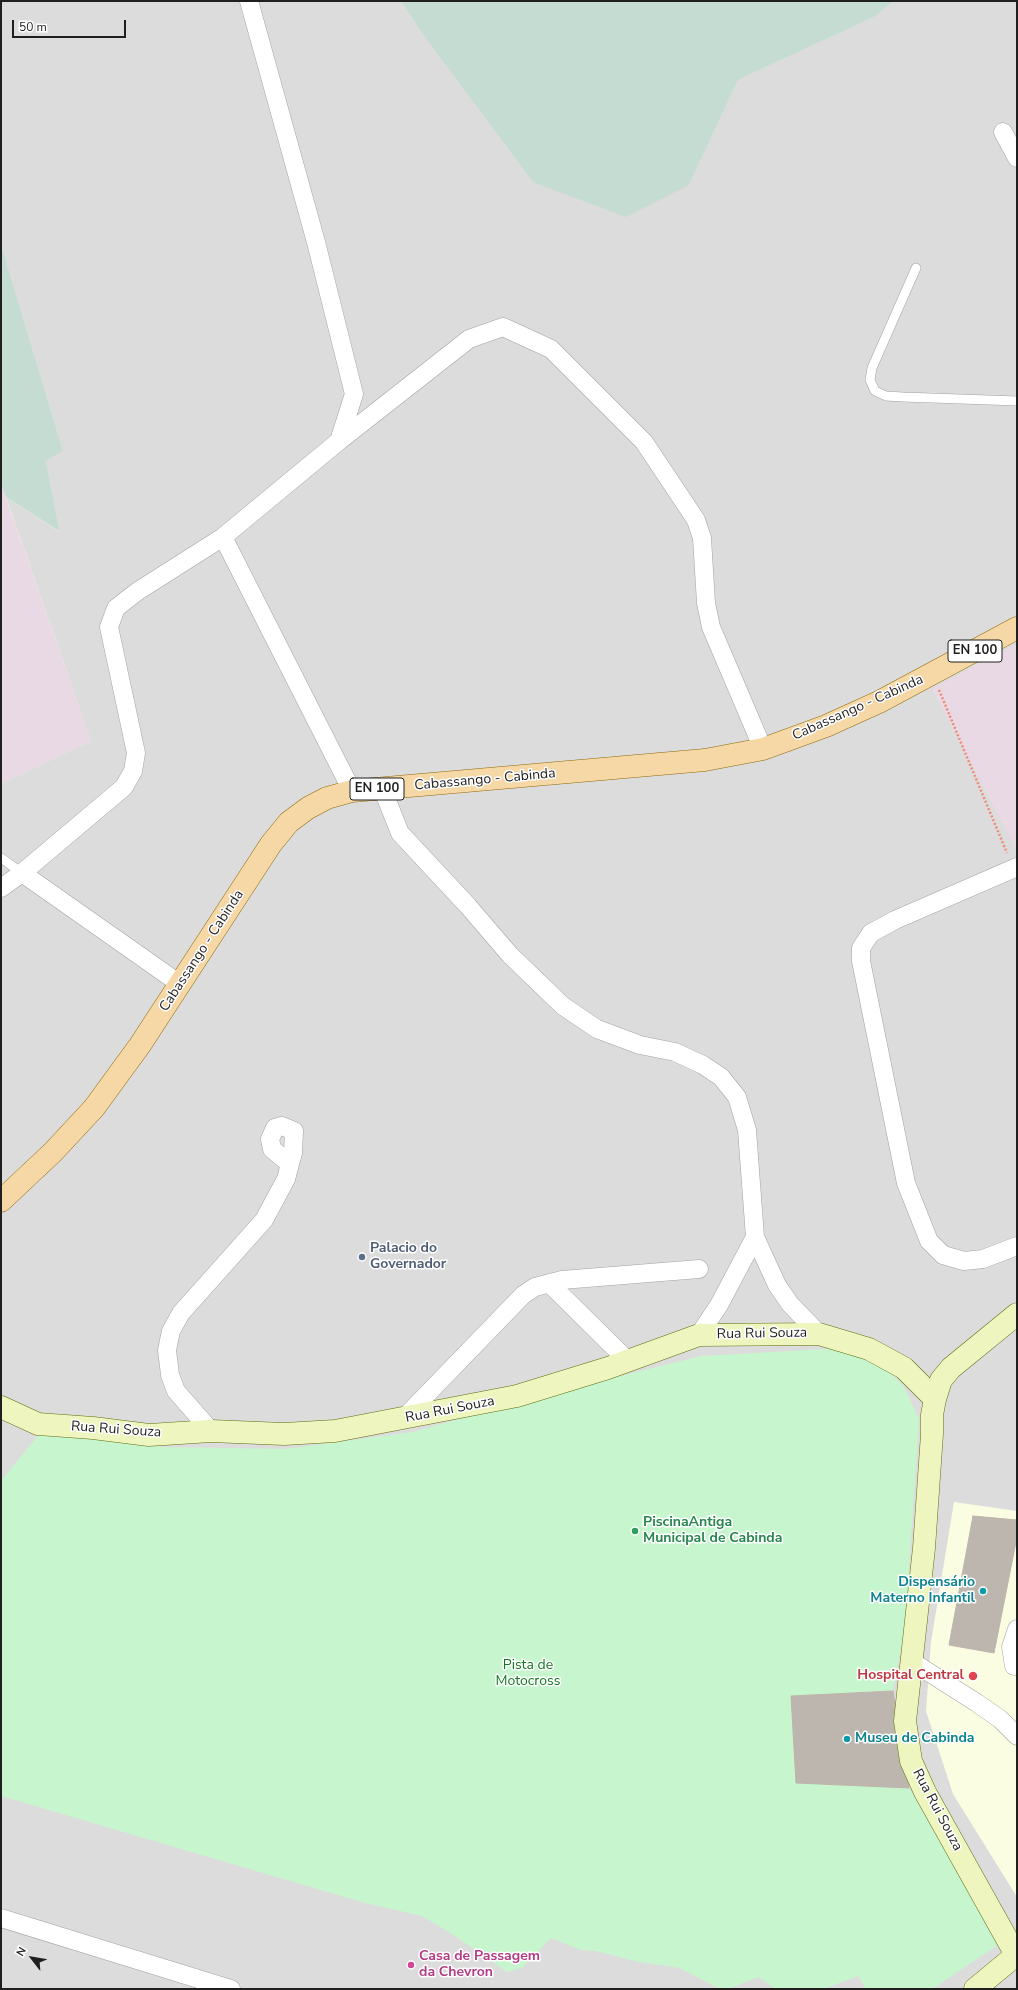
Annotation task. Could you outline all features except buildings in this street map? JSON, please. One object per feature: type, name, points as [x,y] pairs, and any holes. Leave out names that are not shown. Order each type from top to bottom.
[{"type":"main road","name":"Cabassango - Cabinda","points":[[1,1201],[53,1152],[94,1108],[131,1057],[180,984],[271,844],[289,822],[308,808],[327,798],[352,791],[705,760],[763,749],[826,726],[880,702],[1017,628]]},
{"type":"street","points":[[249,1],[316,242],[354,394],[339,441]]},
{"type":"street","points":[[1003,132],[1017,158]]},
{"type":"street","points":[[1,888],[22,873],[124,786],[133,771],[136,753],[109,627],[116,608],[138,591],[223,537],[339,441],[469,339],[503,327],[551,349],[644,442],[696,520],[702,538],[706,603],[711,627],[763,749]]},
{"type":"street","points":[[223,537],[352,791]]},
{"type":"street","points":[[382,788],[400,833],[468,906],[510,955],[563,1006],[596,1029],[640,1045],[674,1052],[703,1065],[721,1078],[737,1097],[747,1130],[755,1237],[777,1285],[790,1304],[819,1334]]},
{"type":"street","points":[[1014,868],[895,920],[871,933],[864,940],[861,948],[861,961],[906,1183],[929,1241],[943,1256],[964,1261],[983,1258],[1017,1246]]},
{"type":"street","points":[[22,873],[180,984]]},
{"type":"street","points":[[211,1431],[176,1391],[170,1375],[167,1350],[171,1331],[181,1313],[264,1220],[286,1179],[290,1164]]},
{"type":"street","points":[[699,1335],[719,1304],[755,1237]]},
{"type":"street","points":[[403,1419],[523,1295],[535,1287],[549,1283],[699,1269]]},
{"type":"street","points":[[549,1283],[628,1361]]},
{"type":"street","points":[[935,1399],[941,1380],[951,1368],[1017,1314]]},
{"type":"street","name":"Rua Rui Souza","points":[[1,1408],[38,1424],[93,1428],[149,1435],[211,1431],[284,1434],[335,1430],[403,1419],[517,1396],[628,1361],[699,1335],[819,1334],[869,1349],[894,1362],[904,1368],[935,1399],[932,1415],[924,1548],[905,1721],[911,1761],[925,1792],[1017,1956]]},
{"type":"street","points":[[1014,1666],[1011,1647],[1017,1629]]},
{"type":"street","points":[[911,1661],[1000,1719],[1017,1736]]},
{"type":"street","points":[[1,1918],[231,1989]]},
{"type":"street","points":[[975,1989],[1017,1956]]},
{"type":"lane","points":[[916,268],[872,368],[870,380],[875,391],[886,396],[897,397],[1017,401]]},
{"type":"lane","points":[[1,858],[22,873]]},
{"type":"path","points":[[933,674],[1014,868]]},
{"type":"shaded area","points":[[1,1],[403,1],[689,185],[738,80],[876,16],[894,1],[1017,1],[1017,1989],[1,1989],[1,784],[91,741],[6,497],[58,531],[46,461],[63,451],[1,244]]},
{"type":"shaded area","points":[[401,1],[894,1],[876,16],[738,80],[689,185],[626,217],[533,182],[428,41]]},
{"type":"shaded area","points":[[1,244],[63,451],[46,461],[59,531],[6,497],[1,484]]},
{"type":"shaded area","points":[[1,484],[91,741],[1,784]]},
{"type":"shaded area","points":[[1017,644],[1017,851],[932,689]]},
{"type":"shaded area","name":"Hospital Central","points":[[954,1502],[1017,1511],[1017,1897],[953,1794],[926,1711],[931,1642]]},
{"type":"green space","name":"Pista de Motocross","points":[[826,1349],[854,1351],[883,1365],[904,1387],[919,1419],[905,1627],[893,1691],[791,1696],[909,1788],[1001,1943],[932,1989],[866,1989],[858,1976],[823,1989],[776,1989],[758,1977],[728,1989],[720,1989],[680,1968],[639,1962],[596,1951],[581,1950],[551,1938],[522,1968],[507,1972],[452,1934],[422,1916],[365,1903],[1,1796],[1,1481],[40,1433],[165,1447],[285,1449],[413,1432],[548,1394],[701,1356]]},
{"type":"place","name":"Palacio do Governador","points":[[362,1257]]},
{"type":"place","name":"PiscinaAntiga Municipal de Cabinda","points":[[635,1531]]},
{"type":"place","name":"Dispensário Materno Infantil","points":[[983,1591]]},
{"type":"place","name":"Hospital Central","points":[[973,1676]]},
{"type":"place","name":"Museu de Cabinda","points":[[847,1739]]},
{"type":"place","name":"Casa de Passagem da Chevron","points":[[411,1965]]}]
